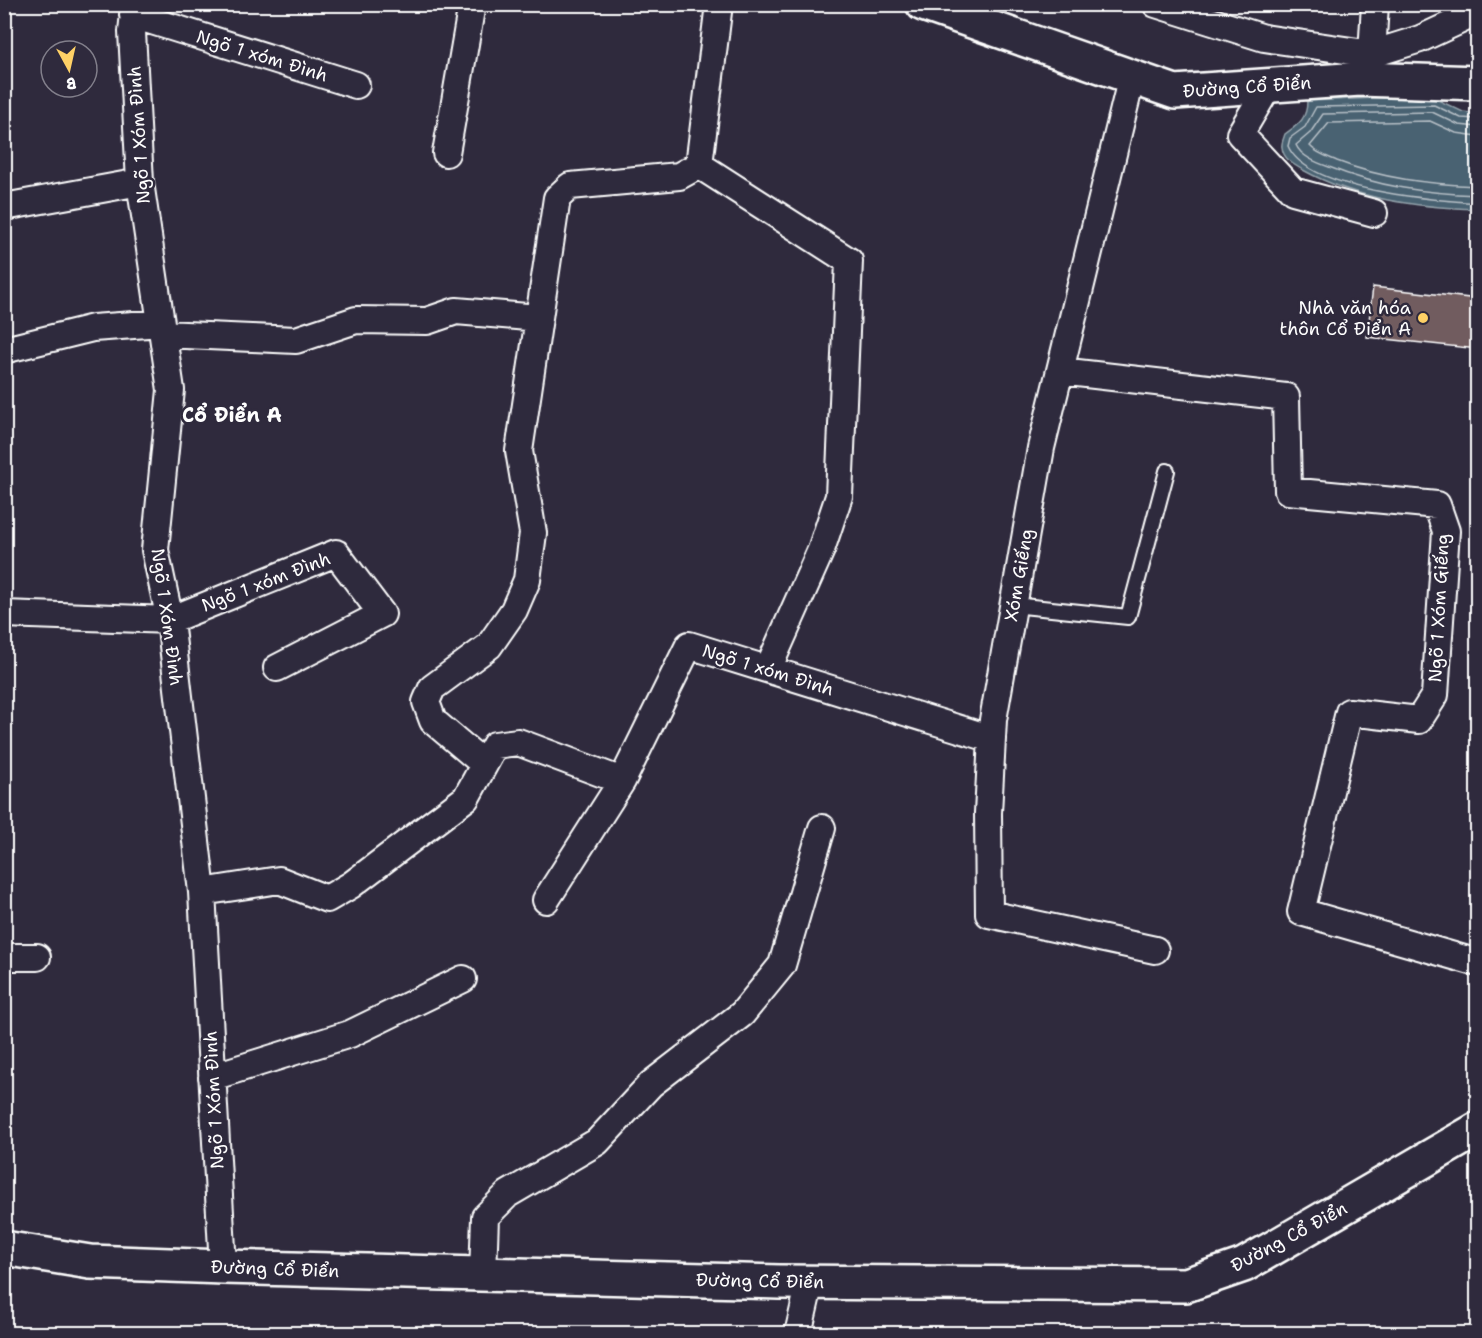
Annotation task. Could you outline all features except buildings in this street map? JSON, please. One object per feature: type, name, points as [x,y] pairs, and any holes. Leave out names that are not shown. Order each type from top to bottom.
[{"type":"street","points":[[446,153],[472,4]]},
{"type":"street","points":[[699,165],[719,4]]},
{"type":"street","name":"Đường Cổ Điển","points":[[923,4],[1175,92],[1269,86],[1366,67],[1478,83]]},
{"type":"street","points":[[1366,67],[1375,4]]},
{"type":"street","points":[[1161,5],[1263,38],[1366,67],[1478,12]]},
{"type":"street","name":"Ngõ 1 xóm Đình","points":[[134,10],[356,85]]},
{"type":"street","name":"Ngõ 1 Xóm Đình","points":[[134,10],[132,32],[140,182],[171,390],[155,549],[170,620],[202,892],[223,1268]]},
{"type":"street","name":"Xóm Giếng","points":[[1132,76],[1041,448],[1013,605],[992,739],[988,813],[989,914],[1155,950]]},
{"type":"street","points":[[1269,86],[1240,134],[1293,191],[1374,213]]},
{"type":"street","points":[[484,764],[433,721],[426,702],[432,688],[489,646],[514,610],[527,580],[533,533],[519,451],[557,198],[570,186],[679,176],[699,165]]},
{"type":"street","points":[[699,165],[849,261],[839,496],[821,550],[768,669]]},
{"type":"street","points":[[4,207],[140,182]]},
{"type":"street","points":[[4,350],[93,328],[162,329],[296,340],[356,320],[427,321],[456,311],[539,318]]},
{"type":"street","name":"Ngõ 1 Xóm Giếng","points":[[1060,371],[1286,397],[1288,491],[1437,505],[1446,531],[1434,695],[1419,720],[1349,712],[1301,912],[1478,963]]},
{"type":"street","name":"Ngõ 1 xóm Đình","points":[[4,614],[170,620],[336,553],[382,614],[277,668]]},
{"type":"street","name":"Ngõ 1 xóm Đình","points":[[546,900],[622,781],[689,645],[992,739]]},
{"type":"street","points":[[202,892],[279,880],[327,899],[351,885],[466,798],[495,744],[518,742],[622,781]]},
{"type":"street","points":[[483,1274],[485,1217],[508,1194],[597,1142],[651,1084],[742,1014],[782,965],[822,828]]},
{"type":"street","points":[[4,957],[37,957]]},
{"type":"street","name":"Ngõ 1 xóm Đình","points":[[212,1077],[350,1034],[463,979]]},
{"type":"street","name":"Đường Cổ Điển","points":[[4,1248],[90,1262],[223,1268],[810,1282],[1186,1285],[1244,1265],[1478,1129]]},
{"type":"street","points":[[798,1334],[810,1282]]},
{"type":"lane","points":[[1013,605],[1128,617],[1167,471]]},
{"type":"water","points":[[1399,97],[1436,99],[1463,112],[1477,114],[1477,209],[1410,204],[1366,195],[1324,180],[1296,166],[1284,155],[1282,146],[1285,134],[1301,120],[1306,112],[1307,101]]},
{"type":"place","name":"Nhà văn hóa thôn Cổ Điển A","points":[[1423,318]]},
{"type":"district","name":"Cổ Điển A","points":[[232,415]]}]
